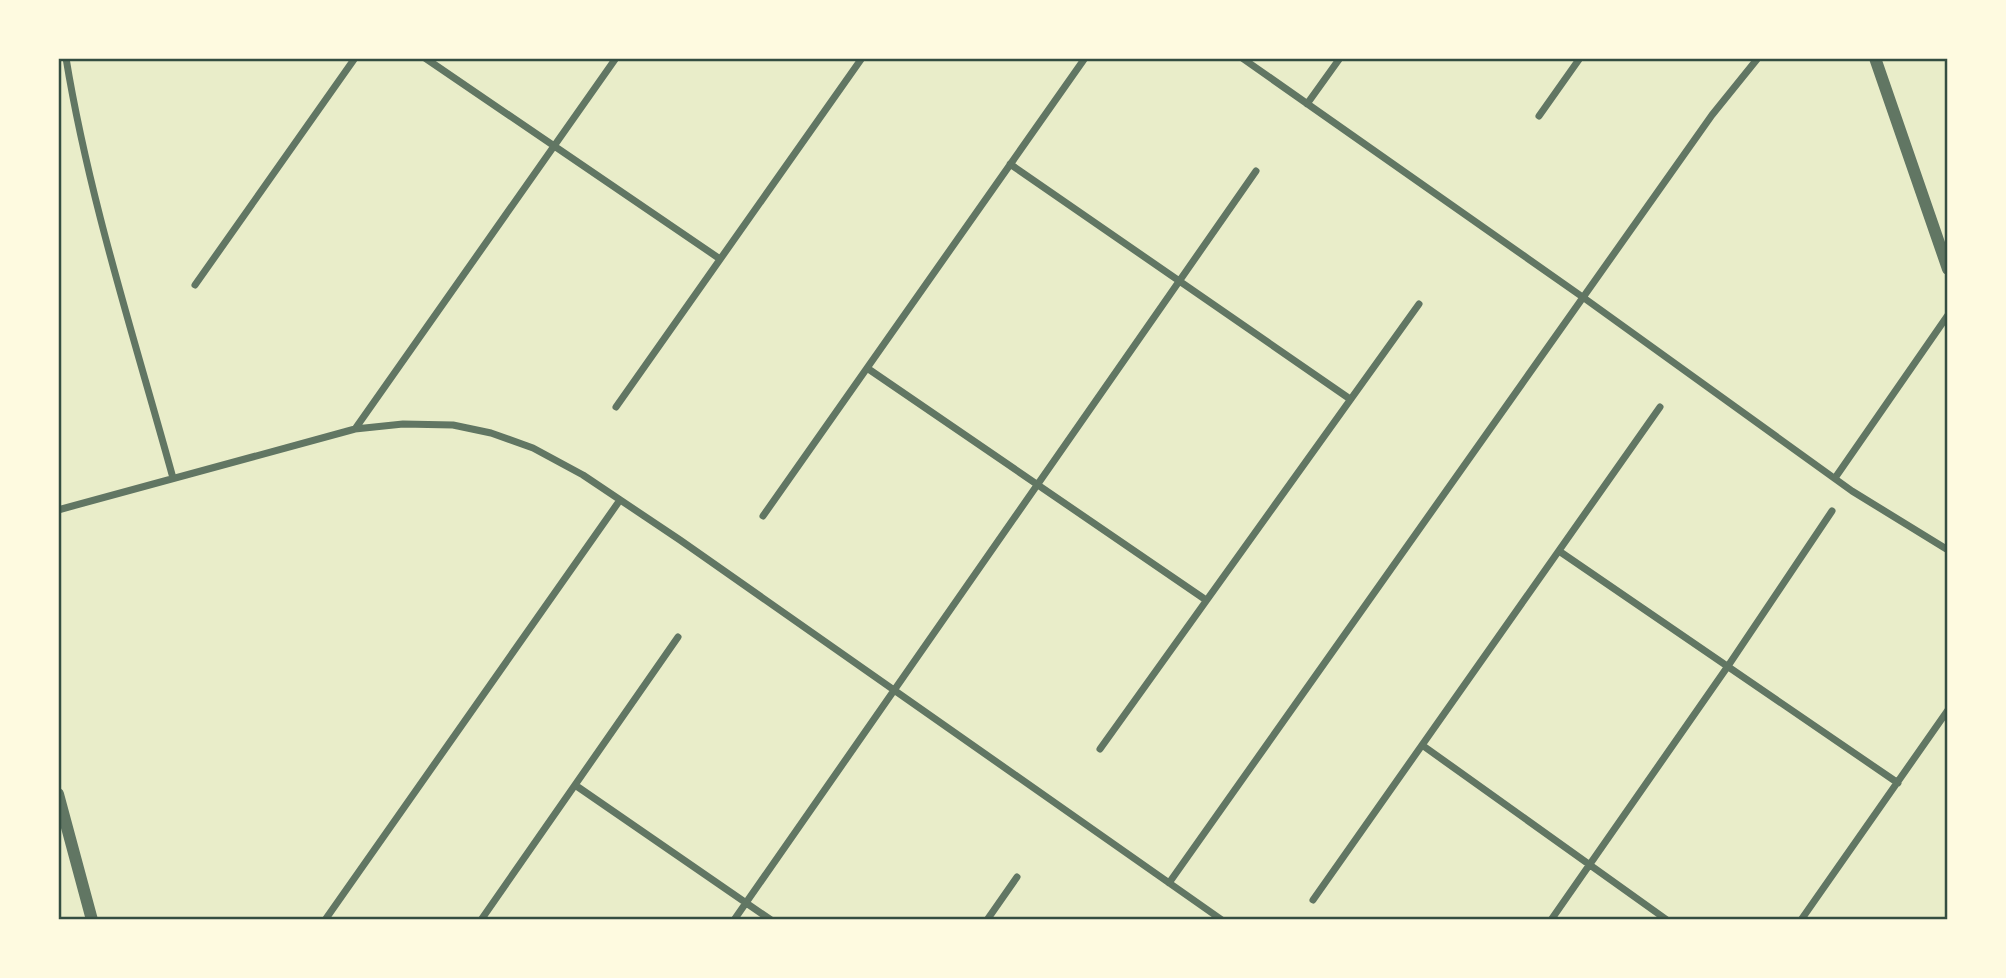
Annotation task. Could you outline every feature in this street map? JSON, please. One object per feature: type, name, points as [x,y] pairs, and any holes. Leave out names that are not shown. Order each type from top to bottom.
[{"type":"street","points":[[66,58],[107,240],[173,478]]},
{"type":"street","points":[[195,285],[355,58]]},
{"type":"street","points":[[425,58],[720,259]]},
{"type":"street","points":[[355,429],[616,58]]},
{"type":"street","points":[[763,516],[1085,58]]},
{"type":"street","points":[[1241,58],[1835,478],[1948,550]]},
{"type":"street","points":[[1307,104],[1340,58]]},
{"type":"street","points":[[1539,116],[1580,58]]},
{"type":"street","points":[[1169,883],[1712,115],[1758,58]]},
{"type":"street","points":[[1875,58],[1948,269]]},
{"type":"street","points":[[616,407],[858,59]]},
{"type":"street","points":[[1010,164],[1350,399]]},
{"type":"street","points":[[734,920],[1256,171]]},
{"type":"street","points":[[1100,749],[1419,304]]},
{"type":"street","points":[[1835,478],[1948,315]]},
{"type":"street","points":[[867,368],[1206,600]]},
{"type":"street","points":[[1313,900],[1660,407]]},
{"type":"street","points":[[58,510],[355,429],[404,424],[453,425],[491,433],[533,448],[583,475],[1222,920]]},
{"type":"street","points":[[325,920],[620,500]]},
{"type":"street","points":[[1551,920],[1832,511]]},
{"type":"street","points":[[1559,551],[1898,783]]},
{"type":"street","points":[[481,920],[678,637]]},
{"type":"street","points":[[1801,920],[1948,710]]},
{"type":"street","points":[[1422,745],[1667,920]]},
{"type":"street","points":[[575,785],[771,920]]},
{"type":"street","points":[[58,794],[92,920]]},
{"type":"street","points":[[987,920],[1017,877]]}]
